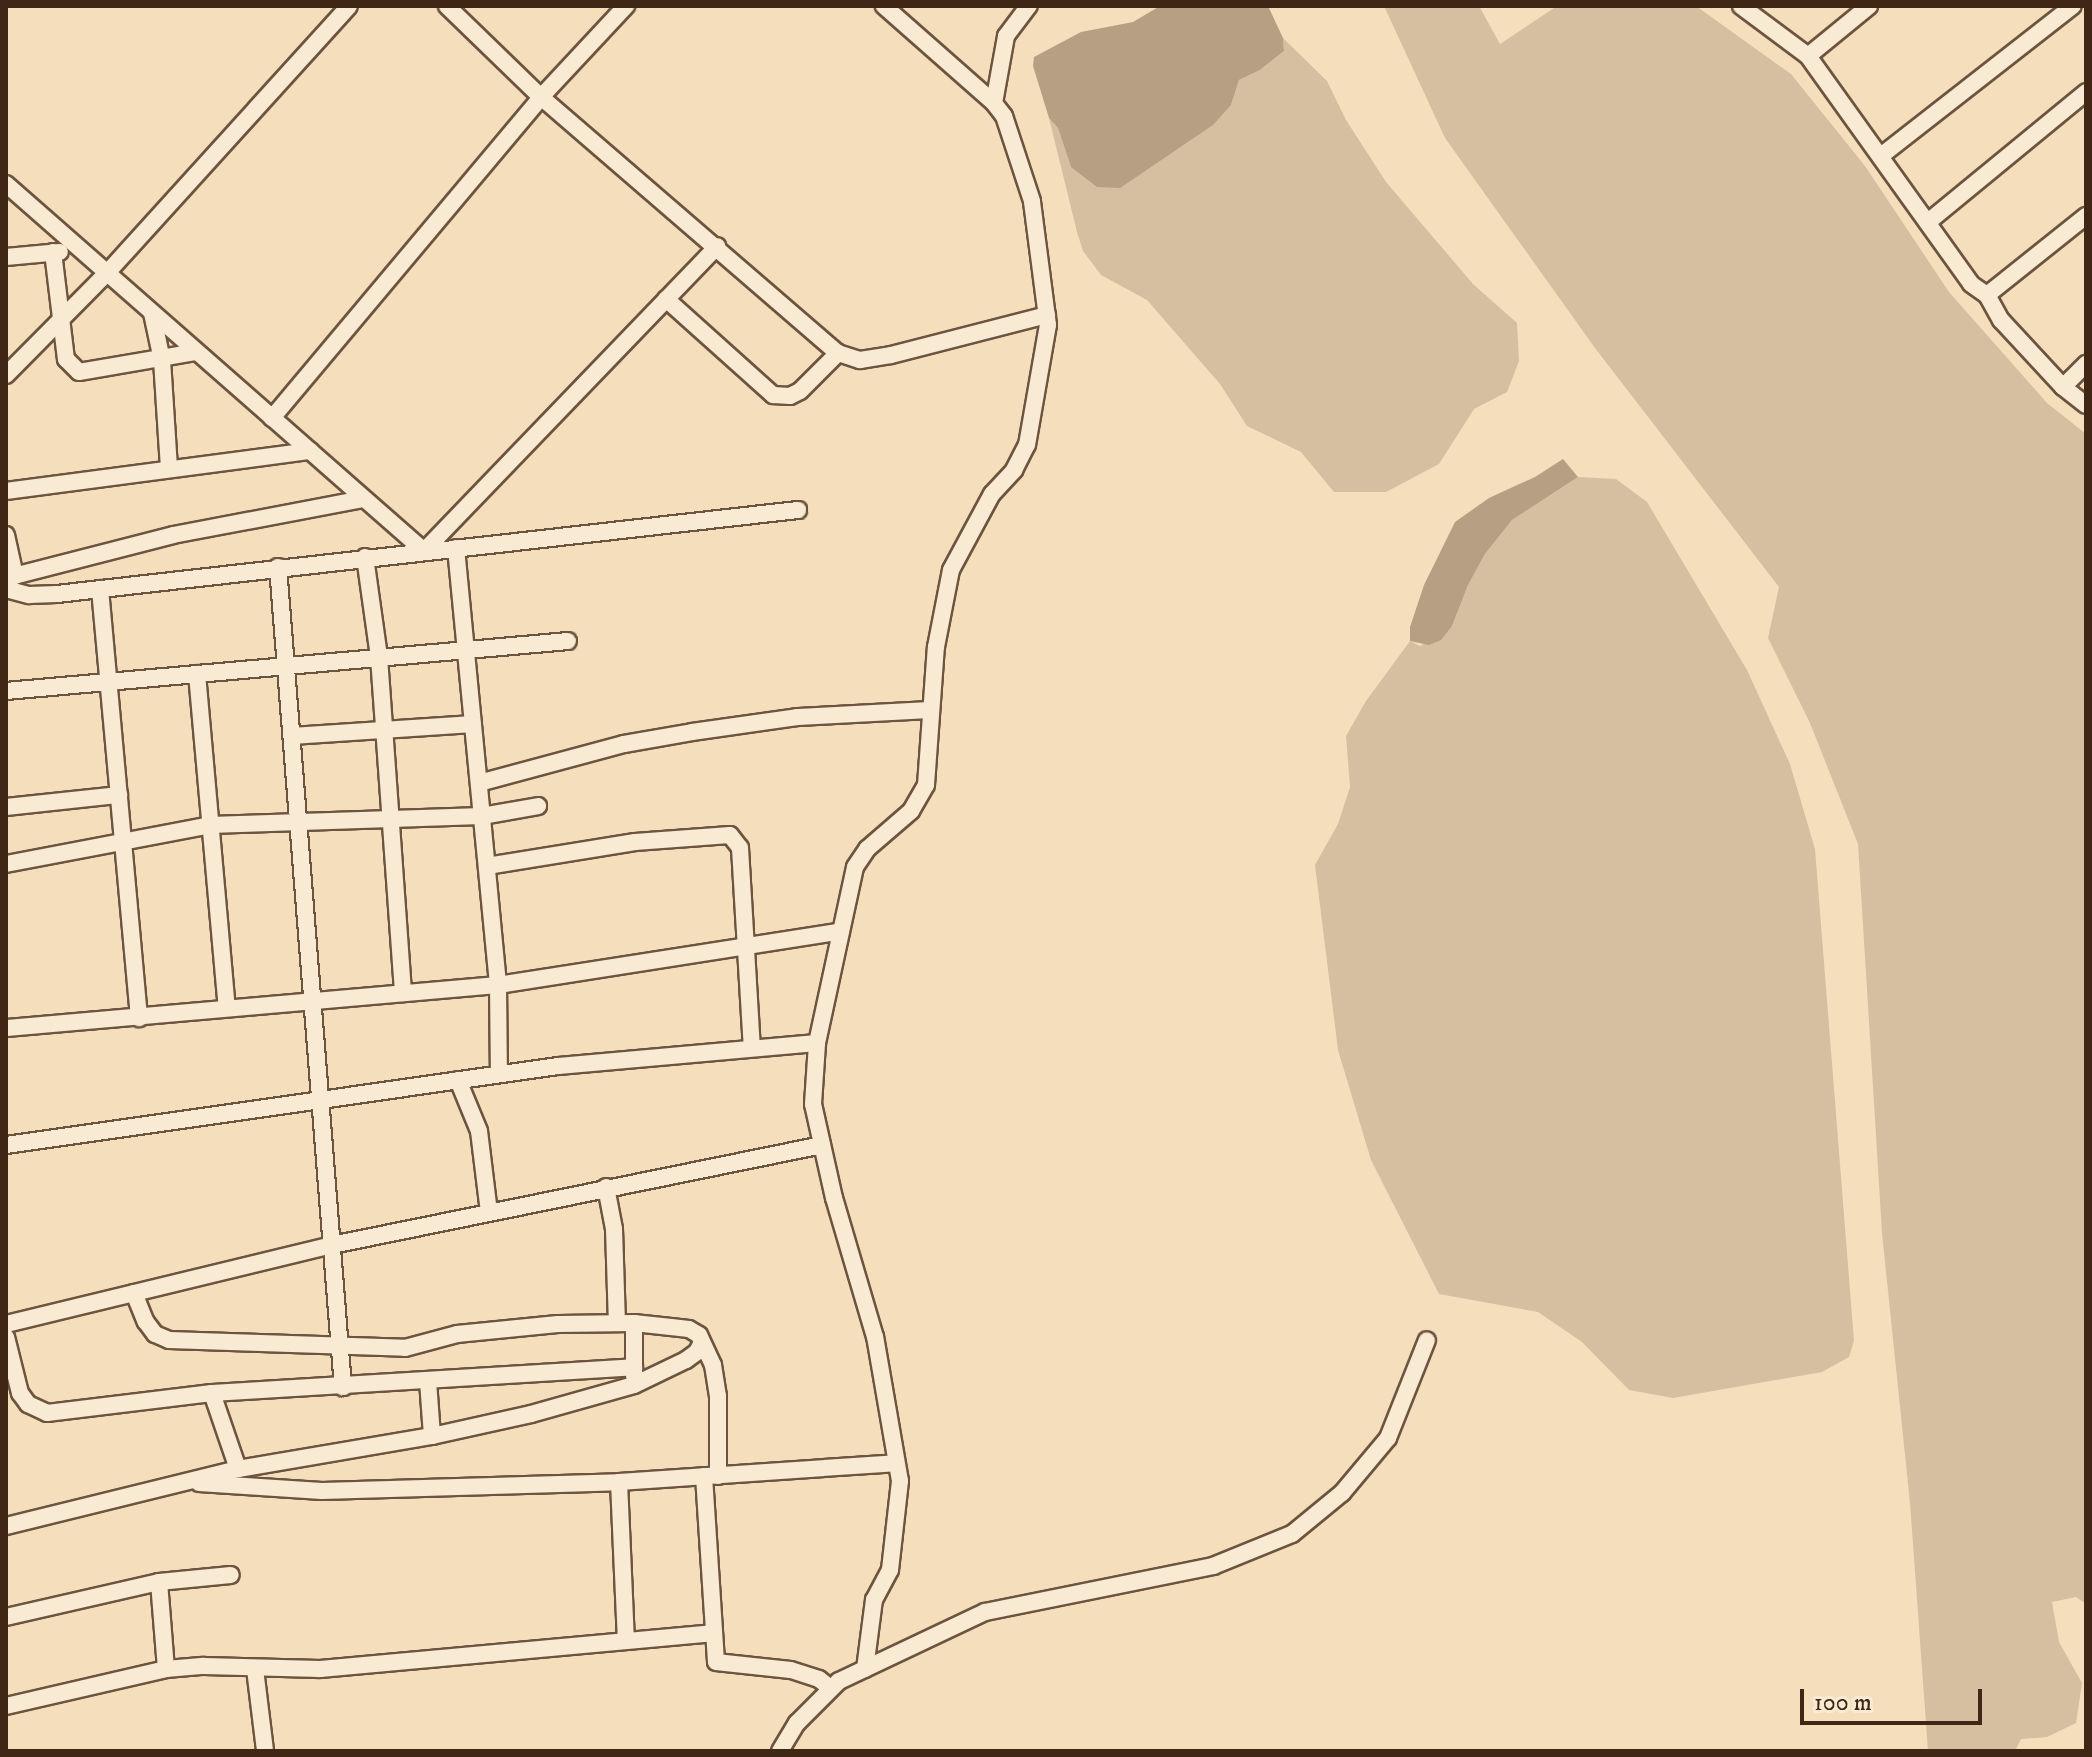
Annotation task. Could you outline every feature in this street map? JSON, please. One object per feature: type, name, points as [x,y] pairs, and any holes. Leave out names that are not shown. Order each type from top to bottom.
[{"type":"street","points":[[6,375],[107,273],[349,6]]},
{"type":"street","points":[[447,6],[541,97],[838,353],[860,360],[891,355],[1047,315]]},
{"type":"street","points":[[272,418],[541,97],[626,6]]},
{"type":"street","points":[[865,1669],[874,1600],[890,1570],[900,1481],[875,1337],[813,1104],[817,1043],[855,867],[867,849],[911,811],[926,785],[936,647],[951,570],[992,494],[1014,470],[1027,445],[1037,404],[1047,315],[1032,201],[1004,116],[994,103],[884,6]]},
{"type":"street","points":[[994,103],[1006,36],[1029,6]]},
{"type":"street","points":[[1741,6],[1808,56],[1882,155],[1971,284],[1987,295],[2001,320],[2063,387],[2086,405]]},
{"type":"street","points":[[1808,56],[1869,6]]},
{"type":"street","points":[[1882,155],[2073,6]]},
{"type":"street","points":[[1928,222],[2086,92]]},
{"type":"street","points":[[6,184],[424,551]]},
{"type":"street","points":[[1987,295],[2086,216]]},
{"type":"street","points":[[424,551],[717,246]]},
{"type":"street","points":[[6,257],[81,250]]},
{"type":"street","points":[[53,252],[66,359],[79,372],[196,352]]},
{"type":"street","points":[[666,299],[773,395],[790,396],[800,391],[838,353]]},
{"type":"street","points":[[152,313],[162,360],[169,467]]},
{"type":"street","points":[[2063,387],[2086,364]]},
{"type":"street","points":[[6,491],[169,467],[310,451]]},
{"type":"street","points":[[9,581],[173,535],[364,499]]},
{"type":"street","points":[[9,581],[29,595],[100,589],[798,510]]},
{"type":"street","points":[[6,535],[9,581]]},
{"type":"street","points":[[456,548],[498,985],[499,1074]]},
{"type":"street","points":[[365,557],[379,657],[403,993]]},
{"type":"street","points":[[278,567],[343,1387]]},
{"type":"street","points":[[100,589],[139,1018]]},
{"type":"street","points":[[6,691],[568,641]]},
{"type":"street","points":[[197,674],[227,1008]]},
{"type":"street","points":[[479,783],[624,744],[692,732],[797,717],[931,710]]},
{"type":"street","points":[[292,736],[473,724]]},
{"type":"street","points":[[6,807],[119,795]]},
{"type":"street","points":[[6,864],[210,825],[482,816],[538,806]]},
{"type":"street","points":[[487,866],[635,842],[730,835],[740,848],[752,1048]]},
{"type":"street","points":[[6,1028],[498,985],[841,931]]},
{"type":"street","points":[[6,1145],[499,1074],[817,1043]]},
{"type":"street","points":[[458,1080],[479,1131],[489,1212]]},
{"type":"street","points":[[6,1324],[332,1245],[822,1145]]},
{"type":"street","points":[[606,1187],[634,1367],[634,1385]]},
{"type":"street","points":[[134,1293],[146,1322],[155,1334],[169,1340],[405,1348],[457,1334],[558,1324],[626,1323],[689,1329],[699,1335],[713,1365],[718,1396],[711,1476],[712,1633],[716,1662],[791,1670],[819,1679],[830,1688]]},
{"type":"street","points":[[6,1337],[20,1393],[28,1404],[47,1413],[212,1393],[634,1367]]},
{"type":"street","points":[[780,1751],[797,1723],[830,1688],[985,1612],[1213,1566],[1292,1534],[1342,1493],[1388,1438],[1427,1340]]},
{"type":"street","points":[[6,1526],[238,1469],[432,1436],[634,1385],[686,1360],[697,1352],[702,1342]]},
{"type":"street","points":[[428,1381],[432,1436]]},
{"type":"street","points":[[212,1393],[238,1469]]},
{"type":"street","points":[[182,1482],[322,1491],[619,1482],[895,1463]]},
{"type":"street","points":[[619,1482],[626,1641]]},
{"type":"street","points":[[6,1617],[159,1582],[231,1575]]},
{"type":"street","points":[[159,1582],[166,1669]]},
{"type":"street","points":[[6,1706],[166,1669],[204,1666],[320,1669],[712,1633]]},
{"type":"street","points":[[255,1669],[265,1751]]},
{"type":"shaded area","points":[[1160,6],[1268,6],[1283,38],[1284,51],[1260,70],[1239,80],[1231,105],[1213,125],[1120,188],[1097,187],[1071,167],[1058,128],[1049,118],[1033,66],[1034,57],[1081,32],[1133,22]]},
{"type":"shaded area","points":[[1384,6],[1479,6],[1500,44],[1557,6],[1696,6],[1791,74],[1865,166],[1949,292],[2047,403],[2086,434],[2086,1604],[2076,1597],[2052,1602],[2059,1642],[2082,1683],[2076,1723],[2047,1737],[2021,1739],[2015,1751],[1928,1751],[1910,1503],[1882,1233],[1858,844],[1810,723],[1768,638],[1779,587],[1595,348],[1445,138]]},
{"type":"shaded area","points":[[1283,38],[1327,81],[1346,120],[1386,182],[1473,284],[1517,323],[1519,361],[1507,392],[1474,409],[1439,464],[1386,492],[1334,492],[1301,452],[1247,426],[1220,384],[1147,300],[1101,275],[1083,251],[1049,118],[1058,128],[1071,167],[1231,105],[1239,80],[1260,70],[1284,51]]},
{"type":"shaded area","points":[[1563,459],[1578,477],[1512,520],[1485,554],[1468,585],[1452,626],[1441,640],[1429,645],[1410,641],[1410,627],[1424,585],[1455,522],[1489,498],[1535,477]]},
{"type":"shaded area","points":[[1578,477],[1616,479],[1647,502],[1747,670],[1790,764],[1815,849],[1854,1341],[1849,1357],[1822,1372],[1673,1398],[1629,1390],[1582,1342],[1538,1312],[1439,1294],[1371,1160],[1338,1050],[1315,865],[1338,824],[1350,787],[1346,736],[1366,701],[1410,641],[1420,646],[1452,626],[1468,585],[1485,554],[1512,520]]}]
